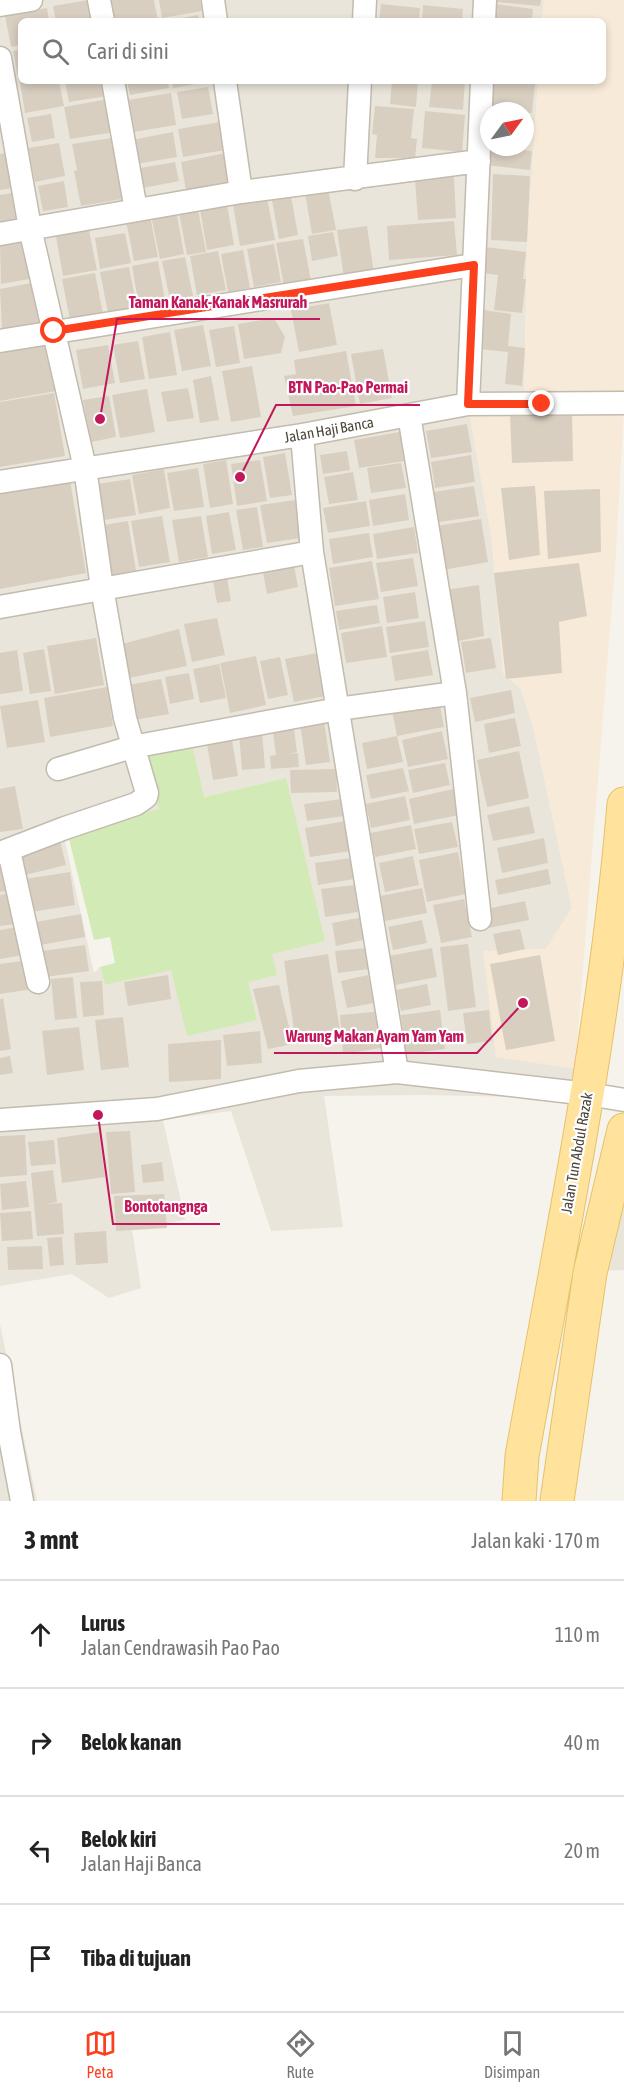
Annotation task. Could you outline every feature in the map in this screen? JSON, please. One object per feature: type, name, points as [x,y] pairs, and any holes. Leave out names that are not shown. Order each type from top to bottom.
[{"type":"main road","name":"Jalan Tun Abdul Razak","points":[[519,1501],[522,1456],[588,1094],[619,863],[624,804]]},
{"type":"main road","points":[[557,1501],[590,1273],[624,1130]]},
{"type":"street","points":[[0,5],[31,0]]},
{"type":"street","points":[[99,0],[102,18]]},
{"type":"street","points":[[213,0],[216,18]]},
{"type":"street","points":[[364,18],[365,0]]},
{"type":"street","points":[[484,0],[484,18]]},
{"type":"street","points":[[0,58],[30,228],[85,468],[102,588],[125,718],[132,747],[147,788],[146,797],[136,804],[64,828],[5,852],[38,982]]},
{"type":"street","points":[[114,84],[136,210]]},
{"type":"street","points":[[225,84],[241,192]]},
{"type":"street","points":[[355,179],[360,84]]},
{"type":"street","points":[[468,404],[482,84]]},
{"type":"street","points":[[0,234],[241,192],[355,179],[479,161]]},
{"type":"street","points":[[0,341],[474,265]]},
{"type":"street","name":"Jalan Haji Banca","points":[[0,482],[302,435],[468,404],[624,403]]},
{"type":"street","points":[[409,415],[455,693],[480,919]]},
{"type":"street","points":[[302,435],[312,552],[397,1072]]},
{"type":"street","points":[[0,607],[312,552]]},
{"type":"street","points":[[58,769],[132,747],[338,709],[455,693]]},
{"type":"street","points":[[0,1120],[157,1109],[299,1081],[397,1072],[624,1100]]},
{"type":"street","points":[[0,1368],[22,1501]]},
{"type":"shaded area","points":[[0,0],[544,0],[542,18],[18,18],[18,84],[538,84],[534,141],[534,102],[480,102],[480,156],[533,156],[527,246],[524,409],[492,542],[503,673],[521,689],[533,726],[572,908],[546,949],[483,952],[575,1069],[568,1098],[424,1095],[324,1096],[343,1227],[271,1231],[231,1111],[163,1120],[185,1220],[132,1229],[141,1288],[109,1298],[72,1274],[0,1286]],"holes":[[[146,751],[204,797],[286,778],[272,954],[248,982],[171,969],[105,985],[100,967],[94,973],[63,832],[160,809]]]},
{"type":"shaded area","points":[[544,0],[624,0],[624,407],[616,553],[575,1069],[496,1057],[483,951],[546,949],[572,908],[533,726],[521,689],[503,673],[492,542],[469,413],[524,408],[527,246],[538,84],[606,84],[606,18],[542,18]]},
{"type":"shaded area","points":[[624,1186],[624,1270],[602,1271]]},
{"type":"shaded area","points":[[0,1324],[37,1501],[0,1501]]},
{"type":"green space","points":[[191,740],[204,797],[286,778],[325,941],[272,954],[277,975],[248,982],[257,1020],[187,1036],[171,970],[105,985],[100,967],[115,963],[110,937],[94,940],[67,831],[159,809],[146,750]]},
{"type":"building","points":[[89,0],[95,18],[55,18],[53,6]]},
{"type":"building","points":[[108,0],[154,0],[157,18],[111,18]]},
{"type":"building","points":[[159,0],[200,0],[202,11],[162,18]]},
{"type":"building","points":[[496,0],[541,0],[540,6],[496,2]]},
{"type":"building","points":[[381,4],[420,8],[419,18],[379,18]]},
{"type":"building","points":[[495,4],[533,9],[532,18],[493,18]]},
{"type":"building","points":[[423,5],[463,9],[462,18],[422,18]]},
{"type":"building","points":[[47,8],[49,18],[18,18],[18,46],[11,47],[5,16]]},
{"type":"building","points":[[198,15],[198,18],[182,18]]},
{"type":"building","points":[[18,50],[18,77],[13,51]]},
{"type":"building","points":[[20,84],[60,84],[64,106],[25,113]]},
{"type":"building","points":[[66,84],[105,84],[107,96],[69,102]]},
{"type":"building","points":[[128,84],[168,84],[169,88],[130,95]]},
{"type":"building","points":[[172,84],[196,84],[173,88]]},
{"type":"building","points":[[392,84],[418,84],[416,107],[390,104]]},
{"type":"building","points":[[432,84],[465,84],[463,110],[429,107]]},
{"type":"building","points":[[494,84],[535,84],[533,102],[492,102]]},
{"type":"building","points":[[208,87],[213,114],[182,119],[177,92]]},
{"type":"building","points":[[171,93],[176,125],[133,132],[127,100]]},
{"type":"building","points":[[109,99],[115,132],[70,139],[64,107]]},
{"type":"building","points":[[375,106],[414,109],[411,138],[417,139],[415,158],[375,158],[377,135],[372,134]]},
{"type":"building","points":[[425,111],[465,115],[462,152],[422,148]]},
{"type":"building","points":[[51,114],[55,138],[32,142],[27,118]]},
{"type":"building","points":[[220,122],[225,150],[183,157],[178,129]]},
{"type":"building","points":[[173,132],[177,157],[136,164],[132,140]]},
{"type":"building","points":[[111,138],[122,199],[81,206],[74,171],[77,170],[72,144]]},
{"type":"building","points":[[59,143],[65,176],[35,182],[28,148]]},
{"type":"building","points":[[7,153],[13,188],[0,190],[0,154]]},
{"type":"building","points":[[226,153],[232,183],[186,190],[181,162]]},
{"type":"building","points":[[486,156],[531,156],[530,170],[485,165]]},
{"type":"building","points":[[175,162],[179,181],[143,188],[140,168]]},
{"type":"building","points":[[493,174],[530,176],[527,242],[491,240]]},
{"type":"building","points":[[454,177],[456,218],[418,220],[415,180]]},
{"type":"building","points":[[64,181],[68,207],[43,211],[38,186]]},
{"type":"building","points":[[328,188],[336,230],[312,234],[305,193]]},
{"type":"building","points":[[17,192],[22,220],[0,224],[0,195]]},
{"type":"building","points":[[291,196],[298,235],[279,239],[272,200]]},
{"type":"building","points":[[267,198],[275,240],[240,246],[233,205]]},
{"type":"building","points":[[227,204],[234,245],[207,250],[200,209]]},
{"type":"building","points":[[198,210],[206,252],[187,255],[179,213]]},
{"type":"building","points":[[177,215],[184,254],[160,259],[152,220]]},
{"type":"building","points":[[150,216],[158,257],[134,261],[126,221]]},
{"type":"building","points":[[454,221],[457,255],[389,260],[387,226]]},
{"type":"building","points":[[88,225],[97,270],[63,276],[55,231]]},
{"type":"building","points":[[367,226],[374,273],[344,278],[337,230]]},
{"type":"building","points":[[333,232],[338,256],[312,261],[308,236]]},
{"type":"building","points":[[125,233],[131,263],[100,269],[95,238]]},
{"type":"building","points":[[28,236],[35,278],[1,284],[0,241]]},
{"type":"building","points":[[303,239],[311,281],[284,286],[276,243]]},
{"type":"building","points":[[274,244],[281,282],[254,287],[247,249]]},
{"type":"building","points":[[485,247],[526,252],[522,313],[494,310],[498,275],[482,273]]},
{"type":"building","points":[[243,250],[250,288],[228,292],[221,254]]},
{"type":"building","points":[[218,251],[226,290],[197,295],[190,256]]},
{"type":"building","points":[[185,257],[193,296],[170,300],[162,261]]},
{"type":"building","points":[[158,261],[165,301],[139,306],[132,266]]},
{"type":"building","points":[[129,267],[137,308],[108,313],[100,272]]},
{"type":"building","points":[[95,273],[103,314],[70,320],[62,279]]},
{"type":"building","points":[[36,282],[43,322],[2,329],[0,289]]},
{"type":"building","points":[[329,303],[337,345],[299,352],[291,310]]},
{"type":"building","points":[[483,310],[511,314],[508,346],[525,348],[522,386],[505,384],[508,352],[479,349]]},
{"type":"building","points":[[274,318],[285,337],[281,353],[244,359],[238,324]]},
{"type":"building","points":[[203,325],[211,366],[182,371],[174,330]]},
{"type":"building","points":[[234,326],[240,363],[216,367],[209,330]]},
{"type":"building","points":[[170,332],[177,375],[149,379],[142,337]]},
{"type":"building","points":[[138,341],[145,379],[120,383],[113,345]]},
{"type":"building","points":[[48,342],[56,391],[0,401],[0,350]]},
{"type":"building","points":[[108,345],[115,383],[83,389],[76,350]]},
{"type":"building","points":[[383,349],[392,398],[360,404],[351,354]]},
{"type":"building","points":[[346,351],[356,406],[293,416],[284,376],[296,374],[294,360]]},
{"type":"building","points":[[252,366],[261,417],[231,422],[222,371]]},
{"type":"building","points":[[211,376],[219,420],[200,423],[193,380]]},
{"type":"building","points":[[188,388],[194,418],[167,422],[161,392]]},
{"type":"building","points":[[147,389],[155,432],[120,438],[112,395]]},
{"type":"building","points":[[54,393],[65,456],[0,467],[0,402]]},
{"type":"building","points":[[109,396],[116,437],[91,442],[83,400]]},
{"type":"building","points":[[572,412],[573,461],[512,463],[510,414]]},
{"type":"building","points":[[467,424],[472,452],[431,458],[426,431]]},
{"type":"building","points":[[400,432],[405,461],[359,468],[354,440]]},
{"type":"building","points":[[347,451],[350,470],[323,474],[320,455]]},
{"type":"building","points":[[285,453],[292,495],[270,498],[263,457]]},
{"type":"building","points":[[471,455],[475,482],[435,488],[431,462]]},
{"type":"building","points":[[226,460],[233,504],[210,508],[203,464]]},
{"type":"building","points":[[260,460],[267,501],[237,506],[231,464]]},
{"type":"building","points":[[401,463],[406,488],[371,493],[367,468]]},
{"type":"building","points":[[198,468],[204,507],[174,511],[167,473]]},
{"type":"building","points":[[164,469],[170,508],[139,514],[132,475]]},
{"type":"building","points":[[353,472],[358,500],[329,504],[324,477]]},
{"type":"building","points":[[69,475],[86,573],[0,589],[0,488]]},
{"type":"building","points":[[130,479],[136,515],[104,520],[98,484]]},
{"type":"building","points":[[474,486],[479,516],[439,522],[434,492]]},
{"type":"building","points":[[535,486],[540,555],[509,560],[501,488]]},
{"type":"building","points":[[600,489],[601,552],[548,559],[544,491]]},
{"type":"building","points":[[405,494],[409,520],[373,526],[369,500]]},
{"type":"building","points":[[295,500],[301,538],[267,543],[260,505]]},
{"type":"building","points":[[366,501],[370,526],[328,533],[323,508]]},
{"type":"building","points":[[257,507],[263,547],[243,550],[236,510]]},
{"type":"building","points":[[229,512],[236,550],[212,554],[206,516]]},
{"type":"building","points":[[162,516],[170,562],[139,567],[131,521]]},
{"type":"building","points":[[201,516],[208,557],[179,562],[172,520]]},
{"type":"building","points":[[481,519],[488,562],[443,570],[436,526]]},
{"type":"building","points":[[128,521],[136,571],[112,575],[104,525]]},
{"type":"building","points":[[414,527],[418,553],[377,559],[373,534]]},
{"type":"building","points":[[369,533],[373,557],[333,564],[329,539]]},
{"type":"building","points":[[413,558],[418,586],[381,592],[376,563]]},
{"type":"building","points":[[372,561],[379,599],[335,606],[329,568]]},
{"type":"building","points":[[579,563],[587,616],[559,622],[562,673],[506,679],[494,573]]},
{"type":"building","points":[[294,566],[298,587],[267,594],[263,572]]},
{"type":"building","points":[[226,572],[231,601],[217,603],[212,575]]},
{"type":"building","points":[[479,585],[484,636],[453,642],[445,590]]},
{"type":"building","points":[[415,592],[419,618],[387,623],[383,597]]},
{"type":"building","points":[[377,605],[380,623],[339,630],[336,611]]},
{"type":"building","points":[[217,618],[225,655],[192,662],[184,624]]},
{"type":"building","points":[[425,621],[429,647],[390,653],[386,627]]},
{"type":"building","points":[[382,626],[387,657],[346,663],[341,633]]},
{"type":"building","points":[[179,629],[187,666],[129,678],[122,644]]},
{"type":"building","points":[[96,638],[104,685],[55,694],[47,646]]},
{"type":"building","points":[[491,638],[496,668],[466,673],[461,642]]},
{"type":"building","points":[[44,649],[51,691],[30,694],[23,653]]},
{"type":"building","points":[[17,650],[23,691],[0,694],[0,653]]},
{"type":"building","points":[[428,650],[433,675],[395,681],[391,656]]},
{"type":"building","points":[[317,653],[326,696],[294,702],[285,659]]},
{"type":"building","points":[[256,656],[266,705],[230,713],[220,663]]},
{"type":"building","points":[[280,657],[288,695],[268,699],[260,661]]},
{"type":"building","points":[[219,664],[226,698],[200,703],[193,669]]},
{"type":"building","points":[[189,673],[194,699],[170,704],[165,677]]},
{"type":"building","points":[[161,679],[169,714],[135,720],[128,685]]},
{"type":"building","points":[[107,687],[113,726],[50,737],[44,698]]},
{"type":"building","points":[[511,690],[515,713],[475,722],[470,698]]},
{"type":"building","points":[[38,700],[45,742],[7,748],[0,706]]},
{"type":"building","points":[[439,700],[444,727],[397,736],[392,710]]},
{"type":"building","points":[[515,718],[521,746],[489,753],[484,724]]},
{"type":"building","points":[[324,720],[330,762],[306,765],[300,723]]},
{"type":"building","points":[[293,722],[297,752],[288,754],[298,753],[299,767],[271,769],[270,756],[276,755],[272,725]]},
{"type":"building","points":[[262,731],[265,768],[242,770],[239,733]]},
{"type":"building","points":[[442,731],[448,759],[408,767],[402,740]]},
{"type":"building","points":[[231,734],[238,776],[213,780],[206,738]]},
{"type":"building","points":[[397,736],[403,762],[367,769],[362,743]]},
{"type":"building","points":[[519,751],[529,798],[487,807],[477,760]]},
{"type":"building","points":[[445,763],[450,785],[413,793],[408,770]]},
{"type":"building","points":[[403,768],[409,791],[371,799],[366,775]]},
{"type":"building","points":[[336,769],[337,792],[291,793],[290,770]]},
{"type":"building","points":[[15,786],[23,829],[0,832],[0,789]]},
{"type":"building","points":[[453,789],[459,815],[414,824],[409,799]]},
{"type":"building","points":[[405,796],[410,820],[371,828],[366,804]]},
{"type":"building","points":[[342,799],[344,816],[307,821],[304,804]]},
{"type":"building","points":[[529,806],[535,833],[493,841],[487,815]]},
{"type":"building","points":[[346,821],[351,851],[310,857],[305,828]]},
{"type":"building","points":[[452,822],[458,847],[419,854],[414,829]]},
{"type":"building","points":[[411,825],[416,849],[375,857],[370,833]]},
{"type":"building","points":[[59,837],[66,865],[25,875],[18,847]]},
{"type":"building","points":[[544,838],[548,863],[502,873],[497,848]]},
{"type":"building","points":[[458,852],[466,894],[427,902],[419,860]]},
{"type":"building","points":[[413,856],[419,885],[385,892],[379,863]]},
{"type":"building","points":[[351,858],[354,879],[318,885],[315,863]]},
{"type":"building","points":[[7,862],[12,890],[0,892],[0,864]]},
{"type":"building","points":[[548,869],[551,884],[498,895],[495,880]]},
{"type":"building","points":[[70,872],[75,905],[31,912],[25,879]]},
{"type":"building","points":[[354,885],[358,912],[325,917],[321,889]]},
{"type":"building","points":[[422,888],[427,913],[385,921],[380,896]]},
{"type":"building","points":[[10,893],[15,924],[0,926],[0,895]]},
{"type":"building","points":[[464,899],[472,937],[441,943],[433,905]]},
{"type":"building","points":[[525,901],[529,920],[489,928],[486,909]]},
{"type":"building","points":[[81,914],[85,937],[40,945],[36,922]]},
{"type":"building","points":[[363,917],[367,939],[336,946],[332,923]]},
{"type":"building","points":[[422,920],[427,943],[393,950],[388,927]]},
{"type":"building","points":[[18,927],[23,955],[0,959],[0,930]]},
{"type":"building","points":[[520,929],[525,949],[498,955],[493,934]]},
{"type":"building","points":[[468,944],[476,1007],[448,1011],[440,947]]},
{"type":"building","points":[[85,945],[89,971],[45,977],[42,951]]},
{"type":"building","points":[[366,948],[369,969],[338,973],[335,951]]},
{"type":"building","points":[[432,948],[437,977],[395,985],[389,956]]},
{"type":"building","points":[[328,954],[341,1037],[296,1044],[284,961]]},
{"type":"building","points":[[540,955],[555,1041],[506,1050],[490,964]]},
{"type":"building","points":[[28,960],[33,989],[0,994],[0,964]]},
{"type":"building","points":[[168,975],[171,999],[128,1006],[124,982]]},
{"type":"building","points":[[368,975],[374,1003],[347,1008],[341,981]]},
{"type":"building","points":[[73,977],[77,1018],[55,1020],[51,979]]},
{"type":"building","points":[[102,981],[104,1015],[83,1017],[80,982]]},
{"type":"building","points":[[427,984],[431,1005],[401,1011],[396,990]]},
{"type":"building","points":[[279,985],[293,1044],[268,1049],[253,989]]},
{"type":"building","points":[[3,998],[11,1049],[0,1051],[0,999]]},
{"type":"building","points":[[440,1010],[445,1049],[406,1054],[401,1015]]},
{"type":"building","points":[[489,1010],[492,1041],[467,1044],[463,1013]]},
{"type":"building","points":[[384,1011],[387,1047],[343,1054],[340,1015]]},
{"type":"building","points":[[123,1017],[129,1067],[101,1070],[95,1020]]},
{"type":"building","points":[[79,1027],[84,1070],[47,1075],[42,1031]]},
{"type":"building","points":[[260,1031],[262,1063],[227,1066],[223,1035]]},
{"type":"building","points":[[221,1040],[221,1079],[169,1082],[168,1044]]},
{"type":"building","points":[[10,1056],[13,1073],[0,1075],[0,1058]]},
{"type":"building","points":[[130,1131],[135,1192],[111,1194],[106,1132]]},
{"type":"building","points":[[99,1132],[105,1177],[62,1183],[57,1138]]},
{"type":"building","points":[[25,1135],[27,1175],[0,1177],[0,1136]]},
{"type":"building","points":[[54,1140],[56,1164],[31,1166],[28,1142]]},
{"type":"building","points":[[162,1162],[164,1181],[143,1183],[141,1165]]},
{"type":"building","points":[[53,1170],[57,1202],[45,1204],[62,1203],[64,1234],[37,1236],[31,1173]]},
{"type":"building","points":[[26,1181],[29,1207],[2,1210],[0,1184]]},
{"type":"building","points":[[164,1194],[167,1228],[116,1231],[114,1196]]},
{"type":"building","points":[[31,1211],[33,1239],[2,1241],[0,1213]]},
{"type":"building","points":[[106,1231],[108,1263],[76,1265],[74,1233]]},
{"type":"building","points":[[62,1237],[64,1265],[50,1266],[47,1238]]},
{"type":"building","points":[[42,1246],[43,1269],[8,1270],[7,1247]]},
{"type":"place","name":"Taman Kanak-Kanak Masrurah","points":[[100,419]]},
{"type":"place","name":"BTN Pao-Pao Permai","points":[[240,477]]},
{"type":"place","name":"Warung Makan Ayam Yam Yam","points":[[523,1003]]},
{"type":"place","name":"Bontotangnga","points":[[98,1115]]},
{"type":"route","points":[[54,331],[474,265],[468,404],[542,404]]}]
